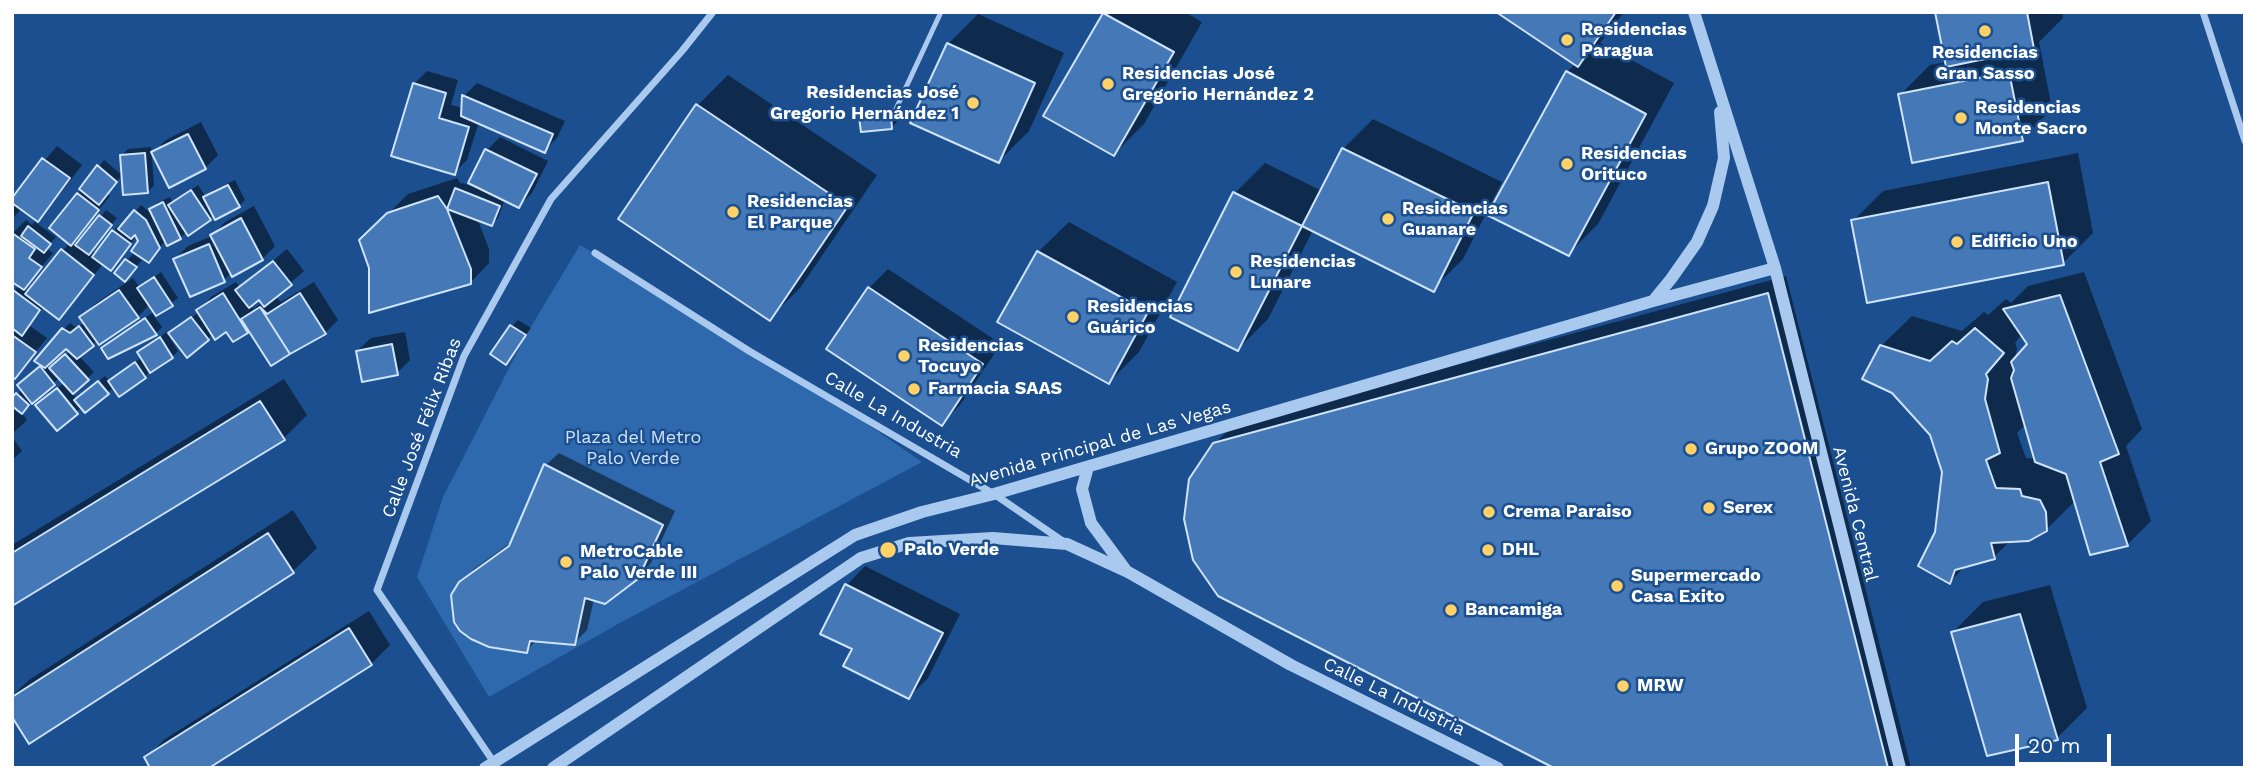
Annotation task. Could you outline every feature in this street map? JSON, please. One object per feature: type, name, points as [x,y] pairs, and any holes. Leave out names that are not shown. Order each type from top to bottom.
[{"type":"street","name":"Calle José Félix Ribas","points":[[492,766],[377,590],[464,356],[551,199],[682,51],[713,12]]},
{"type":"street","points":[[1653,300],[1697,242],[1713,205],[1724,158],[1717,80],[1694,12]]},
{"type":"street","points":[[2203,12],[2245,141]]},
{"type":"street","name":"Avenida Central","points":[[1717,80],[1736,149],[1775,268],[1900,768]]},
{"type":"street","name":"Calle La Industria","points":[[595,253],[749,351],[995,494],[1067,544],[1128,572],[1291,665],[1498,768]]},
{"type":"street","name":"Avenida Principal de Las Vegas","points":[[492,766],[855,536],[922,512],[995,494],[1653,300],[1775,268]]},
{"type":"street","name":"Calle La Industria","points":[[1088,467],[1082,489],[1091,523],[1128,572]]},
{"type":"street","points":[[553,768],[862,558],[909,543],[947,539],[993,538],[1067,544]]},
{"type":"lane","points":[[895,111],[941,12]]},
{"type":"green space","name":"Plaza del Metro Palo Verde","points":[[580,245],[790,371],[922,462],[618,624],[489,697],[417,577],[443,497],[526,335]]},
{"type":"building","name":"Residencias Paragua","points":[[1496,12],[1616,12],[1578,67]]},
{"type":"building","name":"Residencias Gran Sasso","points":[[1935,12],[2027,12],[2034,49],[1946,67]]},
{"type":"building","name":"Residencias José Gregorio Hernández 2","points":[[1103,13],[1174,52],[1114,156],[1043,116]]},
{"type":"building","name":"Residencias José Gregorio Hernández 1","points":[[947,43],[1035,83],[999,163],[910,123]]},
{"type":"building","name":"Residencias Orituco","points":[[1566,71],[1646,114],[1569,256],[1487,215]]},
{"type":"building","name":"Residencias Monte Sacro","points":[[2009,72],[2023,141],[1912,163],[1898,94]]},
{"type":"building","points":[[413,83],[446,93],[439,118],[469,127],[455,175],[391,156]]},
{"type":"building","points":[[462,95],[553,134],[545,153],[461,116]]},
{"type":"building","name":"Residencias El Parque","points":[[696,104],[848,206],[770,321],[618,219]]},
{"type":"building","points":[[891,114],[892,129],[861,132],[859,117]]},
{"type":"building","points":[[188,134],[206,169],[169,188],[151,152]]},
{"type":"building","name":"Residencias Guanare","points":[[1342,148],[1474,212],[1434,292],[1302,226]]},
{"type":"building","points":[[485,149],[537,174],[519,208],[468,183]]},
{"type":"building","points":[[145,153],[148,193],[123,195],[120,155]]},
{"type":"building","points":[[42,158],[70,178],[38,222],[12,203],[12,198]]},
{"type":"building","points":[[97,165],[117,182],[99,205],[79,189]]},
{"type":"building","name":"Edificio Uno","points":[[2048,182],[2064,265],[1867,303],[1851,220]]},
{"type":"building","points":[[228,185],[240,207],[215,220],[203,197]]},
{"type":"building","points":[[455,188],[500,206],[492,226],[447,209]]},
{"type":"building","points":[[191,190],[211,220],[188,236],[168,205]]},
{"type":"building","name":"Residencias Lunare","points":[[1233,192],[1302,226],[1238,351],[1170,317]]},
{"type":"building","points":[[77,193],[99,210],[71,246],[49,228]]},
{"type":"building","points":[[438,196],[447,209],[471,269],[471,284],[369,313],[369,268],[359,240],[387,213]]},
{"type":"building","points":[[163,202],[181,239],[167,246],[149,209]]},
{"type":"building","points":[[134,210],[146,220],[160,248],[149,263],[131,251],[138,241],[135,235],[131,239],[118,229]]},
{"type":"building","points":[[99,215],[112,225],[89,255],[75,245]]},
{"type":"building","points":[[241,218],[263,260],[232,277],[210,235]]},
{"type":"building","points":[[28,226],[51,244],[44,253],[21,236]]},
{"type":"building","points":[[112,230],[131,244],[111,271],[92,257]]},
{"type":"building","points":[[12,233],[35,249],[29,258],[42,267],[24,290],[12,282]]},
{"type":"building","points":[[209,244],[225,282],[190,297],[173,259]]},
{"type":"building","points":[[61,249],[94,275],[59,320],[25,294]]},
{"type":"building","name":"Residencias Guárico","points":[[1037,251],[1148,312],[1109,384],[997,322]]},
{"type":"building","points":[[125,259],[137,267],[125,282],[114,273]]},
{"type":"building","points":[[273,261],[292,285],[264,307],[259,300],[249,308],[235,290]]},
{"type":"building","points":[[154,277],[173,306],[156,316],[137,288]]},
{"type":"building","name":"Residencias Tocuyo","points":[[868,287],[983,364],[942,426],[826,349]]},
{"type":"building","points":[[13,290],[40,310],[22,336],[12,328]]},
{"type":"building","points":[[119,290],[139,318],[99,345],[79,317]]},
{"type":"building","points":[[223,293],[248,333],[233,342],[226,332],[215,340],[196,310]]},
{"type":"building","points":[[300,293],[326,334],[290,354],[260,307],[267,314]]},
{"type":"building","points":[[1768,293],[1888,768],[1554,768],[1218,596],[1193,560],[1184,519],[1189,479],[1213,443]]},
{"type":"building","points":[[2060,295],[2119,454],[2100,462],[2128,546],[2090,555],[2066,474],[2035,462],[2011,378],[2014,370],[2011,362],[2027,344],[2003,309]]},
{"type":"building","points":[[260,307],[290,354],[271,366],[241,319]]},
{"type":"building","points":[[191,317],[209,340],[187,358],[168,333]]},
{"type":"building","points":[[145,318],[157,335],[108,359],[101,348]]},
{"type":"building","points":[[510,325],[526,335],[506,365],[490,354]]},
{"type":"building","points":[[79,326],[94,346],[77,359],[66,349],[45,368],[34,361],[62,328],[70,333]]},
{"type":"building","points":[[1975,328],[2004,353],[1986,374],[1988,379],[1985,399],[2000,453],[1986,460],[1996,488],[2020,489],[2022,496],[2040,500],[2046,512],[2047,531],[2029,541],[1991,543],[1995,559],[1955,570],[1950,584],[1918,566],[1935,532],[1942,472],[1930,435],[1892,393],[1862,379],[1880,345],[1930,361],[1952,341],[1957,344]]},
{"type":"building","points":[[12,335],[36,352],[15,379],[12,377]]},
{"type":"building","points":[[160,337],[173,358],[150,373],[137,352]]},
{"type":"building","points":[[392,344],[398,375],[362,382],[356,351]]},
{"type":"building","points":[[65,354],[89,380],[73,394],[49,368]]},
{"type":"building","points":[[135,362],[146,378],[119,397],[108,381]]},
{"type":"building","points":[[40,366],[55,385],[32,404],[17,385]]},
{"type":"building","points":[[98,381],[109,394],[85,413],[74,400]]},
{"type":"building","points":[[57,388],[78,414],[57,431],[35,405]]},
{"type":"building","points":[[16,393],[29,405],[22,414],[12,406],[12,398]]},
{"type":"building","points":[[260,401],[285,440],[12,606],[12,553]]},
{"type":"building","name":"MetroCable Palo Verde III","points":[[544,464],[663,525],[638,579],[605,604],[585,598],[575,645],[530,641],[527,653],[489,647],[460,631],[454,622],[451,595],[459,582],[509,546]]},
{"type":"building","points":[[268,533],[294,573],[29,744],[12,717],[12,697]]},
{"type":"building","points":[[845,584],[943,633],[909,699],[843,666],[852,649],[820,634]]},
{"type":"building","points":[[2020,614],[2058,740],[1987,756],[1951,632]]},
{"type":"building","points":[[349,628],[372,665],[209,768],[150,768],[144,757]]},
{"type":"place","name":"Residencias Gran Sasso","points":[[1985,31]]},
{"type":"place","name":"Residencias Paragua","points":[[1567,40]]},
{"type":"place","name":"Residencias José Gregorio Hernández 2","points":[[1108,84]]},
{"type":"place","name":"Residencias José Gregorio Hernández 1","points":[[973,103]]},
{"type":"place","name":"Residencias Monte Sacro","points":[[1961,118]]},
{"type":"place","name":"Residencias Orituco","points":[[1567,164]]},
{"type":"place","name":"Residencias El Parque","points":[[733,212]]},
{"type":"place","name":"Residencias Guanare","points":[[1388,219]]},
{"type":"place","name":"Edificio Uno","points":[[1957,242]]},
{"type":"place","name":"Residencias Lunare","points":[[1236,272]]},
{"type":"place","name":"Residencias Guárico","points":[[1073,317]]},
{"type":"place","name":"Residencias Tocuyo","points":[[904,356]]},
{"type":"place","name":"Farmacia SAAS","points":[[914,389]]},
{"type":"place","name":"Grupo ZOOM","points":[[1691,449]]},
{"type":"place","name":"Serex","points":[[1709,508]]},
{"type":"place","name":"Crema Paraiso","points":[[1489,512]]},
{"type":"place","name":"Palo Verde","points":[[888,550]]},
{"type":"place","name":"DHL","points":[[1488,550]]},
{"type":"place","name":"MetroCable Palo Verde III","points":[[566,562]]},
{"type":"place","name":"Supermercado Casa Exito","points":[[1617,586]]},
{"type":"place","name":"Bancamiga","points":[[1451,610]]},
{"type":"place","name":"MRW","points":[[1623,686]]}]
